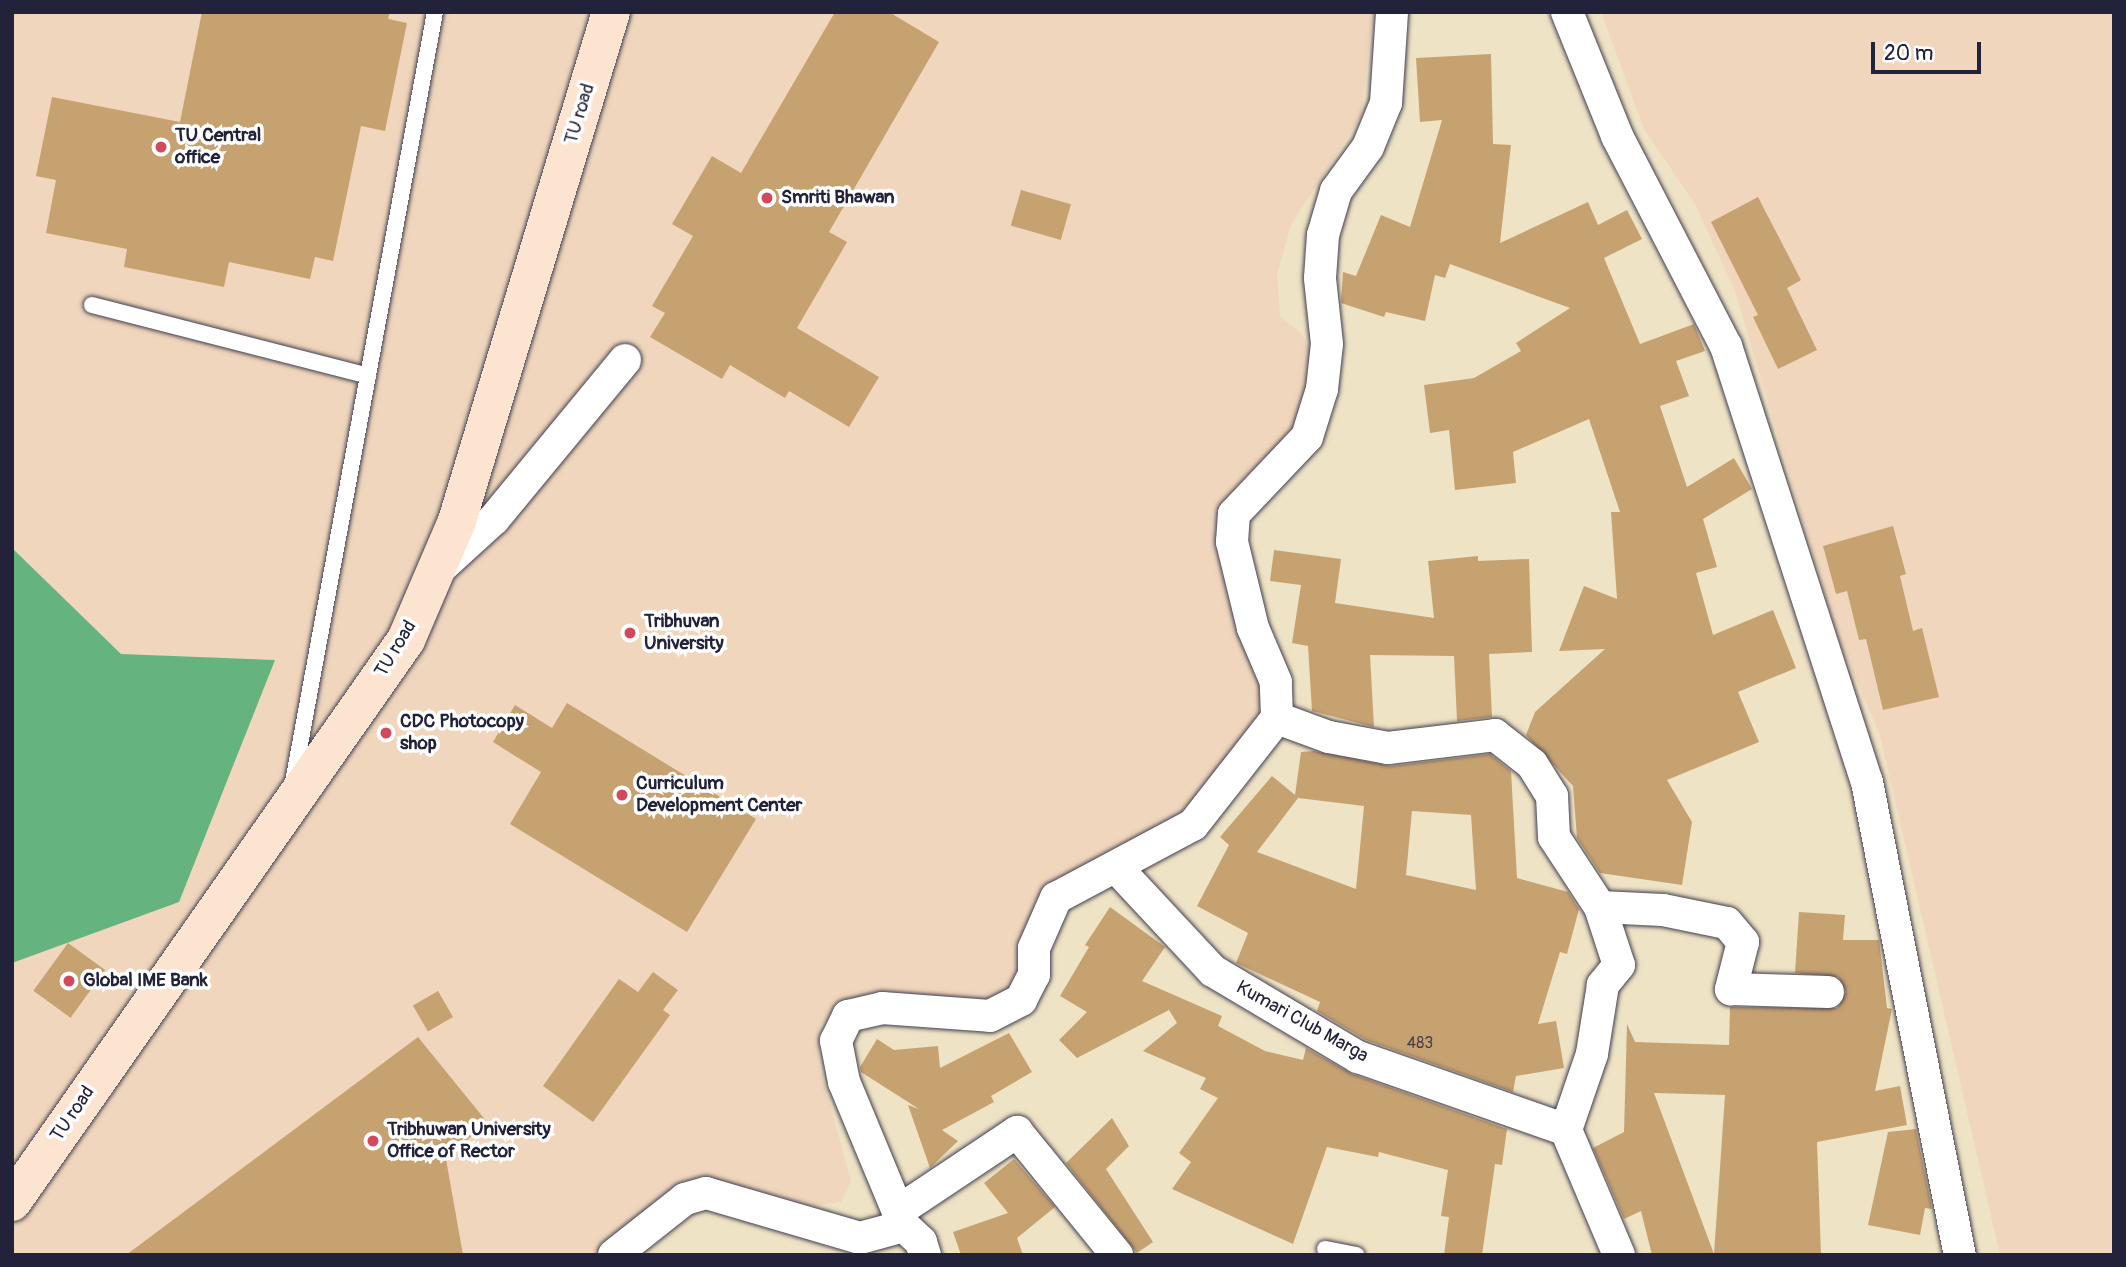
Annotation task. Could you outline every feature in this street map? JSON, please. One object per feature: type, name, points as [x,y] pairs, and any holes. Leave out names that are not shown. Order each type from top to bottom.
[{"type":"street","name":"TU road","points":[[12,1202],[406,640],[457,521],[611,12]]},
{"type":"street","points":[[925,1255],[921,1242],[902,1218],[844,1082],[836,1041],[848,1016],[883,1008],[990,1016],[1021,1000],[1034,975],[1034,948],[1056,898],[1193,825],[1277,718],[1276,682],[1253,628],[1232,542],[1234,514],[1307,437],[1322,389],[1327,344],[1320,278],[1323,235],[1336,191],[1368,147],[1386,103],[1392,12]]},
{"type":"street","points":[[1567,12],[1617,136],[1726,346],[1867,782],[1960,1255]]},
{"type":"street","points":[[433,574],[494,519],[625,359]]},
{"type":"street","points":[[1277,718],[1329,737],[1388,748],[1495,735],[1532,764],[1552,796],[1554,836],[1600,907],[1619,965],[1603,985],[1592,1054],[1566,1130],[1619,1255]]},
{"type":"street","name":"Kumari Club Marga","points":[[1116,867],[1213,971],[1358,1057],[1566,1130]]},
{"type":"street","points":[[1600,907],[1663,910],[1727,923],[1743,942],[1731,989],[1828,992]]},
{"type":"street","points":[[614,1255],[685,1199],[706,1193],[860,1238],[902,1218],[1017,1132],[1117,1255]]},
{"type":"lane","points":[[290,802],[435,12]]},
{"type":"lane","points":[[92,305],[368,376]]},
{"type":"lane","points":[[1325,1249],[1356,1255]]},
{"type":"shaded area","name":"Tribhuvan University","points":[[12,12],[1373,12],[1361,116],[1291,225],[1277,274],[1280,316],[1301,333],[1317,360],[1318,395],[1226,552],[1229,600],[1265,666],[1266,707],[1219,792],[1038,898],[1025,929],[1019,972],[1008,992],[992,1003],[960,1004],[863,996],[835,1009],[820,1025],[818,1061],[851,1181],[841,1202],[794,1209],[713,1182],[640,1215],[592,1255],[12,1255]]},
{"type":"shaded area","points":[[1601,12],[2114,12],[2114,1255],[2000,1255],[1880,735],[1838,638],[1735,291],[1695,204],[1644,129]]},
{"type":"green space","points":[[12,548],[121,654],[275,660],[179,902],[12,963]]},
{"type":"building","name":"TU Central office","points":[[202,12],[390,12],[388,19],[407,23],[385,131],[361,126],[333,261],[315,257],[310,279],[229,262],[224,287],[124,267],[127,249],[46,233],[56,180],[36,176],[52,97],[180,122]]},
{"type":"building","name":"Smriti Bhawan","points":[[835,12],[889,12],[939,42],[829,232],[847,242],[797,328],[879,377],[849,427],[789,391],[785,398],[730,365],[722,379],[650,337],[665,313],[652,306],[693,236],[672,224],[712,156],[741,173]]},
{"type":"building","points":[[1491,54],[1493,144],[1511,145],[1500,243],[1588,202],[1598,225],[1627,210],[1642,239],[1604,258],[1640,344],[1694,324],[1705,351],[1676,361],[1689,396],[1660,406],[1687,487],[1734,458],[1752,489],[1703,519],[1717,567],[1696,573],[1713,635],[1773,610],[1796,668],[1738,692],[1759,742],[1667,780],[1692,822],[1682,885],[1600,873],[1577,838],[1573,786],[1526,735],[1535,712],[1605,649],[1559,651],[1584,586],[1617,599],[1611,512],[1620,512],[1589,419],[1513,452],[1516,483],[1455,490],[1449,430],[1430,433],[1424,385],[1474,378],[1521,351],[1516,343],[1570,308],[1450,264],[1445,278],[1435,275],[1425,321],[1386,312],[1384,317],[1341,303],[1343,272],[1356,276],[1381,215],[1410,227],[1442,120],[1420,122],[1416,58]]},
{"type":"building","points":[[1021,190],[1071,204],[1061,240],[1011,226]]},
{"type":"building","points":[[1758,197],[1801,280],[1787,288],[1817,350],[1778,369],[1753,317],[1758,315],[1711,222]]},
{"type":"building","points":[[1893,526],[1906,574],[1900,576],[1913,631],[1922,628],[1939,697],[1883,710],[1866,639],[1859,640],[1847,591],[1836,594],[1823,546]]},
{"type":"building","points":[[1274,550],[1341,559],[1335,603],[1434,618],[1428,561],[1478,556],[1478,561],[1529,559],[1532,652],[1489,654],[1492,717],[1457,721],[1454,656],[1370,655],[1374,727],[1312,711],[1308,646],[1292,643],[1301,585],[1270,581]]},
{"type":"building","name":"Curriculum Development Center","points":[[567,703],[756,819],[687,932],[510,824],[541,772],[493,742],[515,705],[552,728]]},
{"type":"building","points":[[1314,751],[1390,766],[1490,754],[1511,771],[1517,878],[1568,892],[1579,909],[1567,954],[1560,952],[1538,1024],[1556,1021],[1564,1068],[1516,1076],[1513,1092],[1366,1040],[1317,1011],[1320,1002],[1236,963],[1248,933],[1197,906],[1229,845],[1220,837],[1272,776],[1295,795],[1301,752]],"holes":[[[1298,798],[1364,806],[1356,889],[1257,852]],[[1412,811],[1471,815],[1476,890],[1406,875]]]},
{"type":"building","points":[[1110,907],[1165,947],[1142,981],[1222,1016],[1218,1026],[1265,1051],[1303,1060],[1306,1048],[1352,1074],[1507,1129],[1502,1165],[1495,1164],[1482,1255],[1444,1255],[1449,1217],[1441,1216],[1448,1170],[1379,1152],[1378,1157],[1327,1147],[1293,1244],[1172,1189],[1191,1162],[1179,1153],[1218,1098],[1200,1089],[1206,1078],[1143,1051],[1177,1023],[1169,1010],[1077,1058],[1059,1040],[1087,1012],[1060,996],[1089,947],[1085,945]]},
{"type":"building","points":[[1799,912],[1845,915],[1843,940],[1879,940],[1887,1008],[1892,1009],[1875,1091],[1900,1086],[1907,1125],[1817,1142],[1821,1255],[1652,1255],[1641,1211],[1624,1219],[1593,1148],[1624,1132],[1627,1024],[1635,1042],[1729,1045],[1730,1007],[1837,1008],[1846,992],[1838,977],[1795,973]],"holes":[[[1654,1093],[1725,1095],[1714,1254]]]},
{"type":"building","name":"Global IME Bank","points":[[68,943],[105,970],[71,1018],[33,991]]},
{"type":"building","points":[[653,972],[678,990],[663,1010],[670,1015],[593,1122],[543,1086],[619,979],[638,992]]},
{"type":"building","points":[[438,991],[453,1017],[428,1031],[413,1006]]},
{"type":"building","points":[[1009,1033],[1032,1072],[991,1096],[994,1102],[942,1130],[958,1141],[930,1168],[908,1105],[919,1109],[861,1072],[860,1067],[877,1039],[894,1050],[938,1046],[940,1068]]},
{"type":"building","name":"Tribhuwan University Office of Rector","points":[[418,1037],[487,1122],[446,1159],[463,1255],[126,1255]]},
{"type":"building","points":[[1112,1118],[1129,1146],[1106,1169],[1153,1242],[1137,1253],[1066,1163]]},
{"type":"building","points":[[1916,1129],[1932,1209],[1925,1208],[1920,1235],[1868,1225],[1888,1132]]},
{"type":"building","points":[[1014,1159],[1055,1207],[1017,1238],[1023,1255],[961,1255],[953,1232],[1008,1213],[984,1183]]},
{"type":"place","name":"TU Central office","points":[[161,147]]},
{"type":"place","name":"Smriti Bhawan","points":[[767,198]]},
{"type":"place","name":"Tribhuvan University","points":[[630,633]]},
{"type":"place","name":"CDC Photocopy shop","points":[[386,733]]},
{"type":"place","name":"Curriculum Development Center","points":[[622,795]]},
{"type":"place","name":"Global IME Bank","points":[[69,981]]},
{"type":"place","name":"Tribhuwan University Office of Rector","points":[[373,1141]]}]
